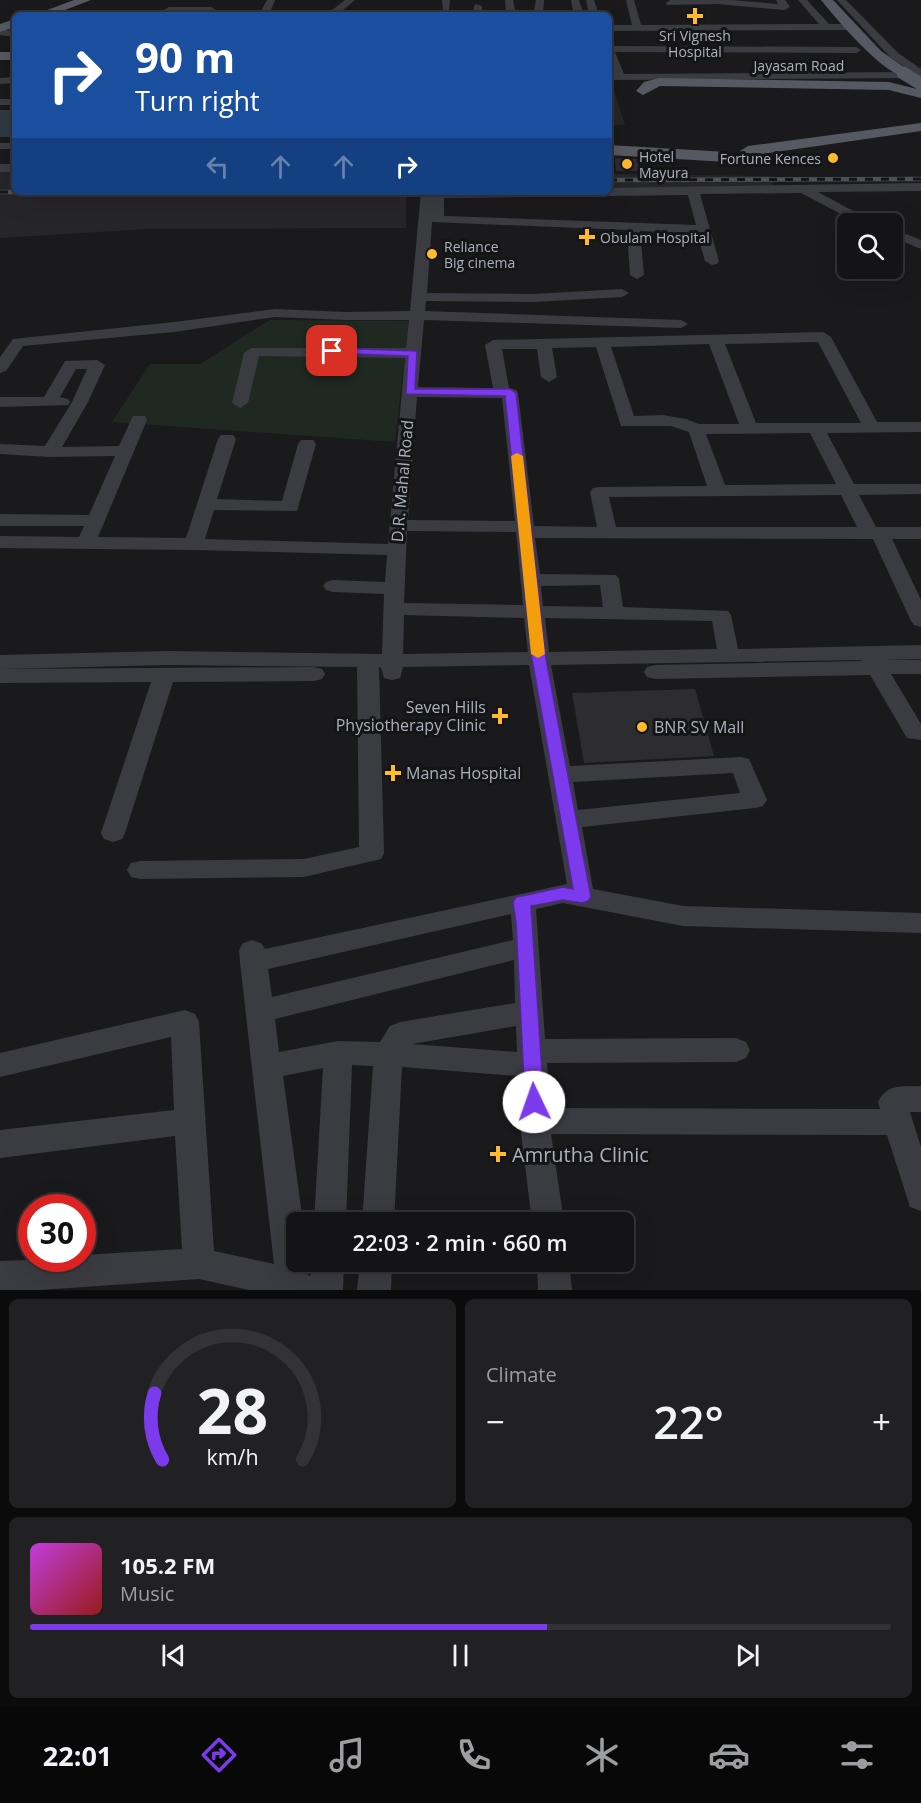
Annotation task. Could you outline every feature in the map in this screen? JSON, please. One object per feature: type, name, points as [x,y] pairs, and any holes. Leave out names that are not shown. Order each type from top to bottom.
[{"type":"main road","points":[[46,12],[79,0]]},
{"type":"main road","points":[[47,12],[85,0]]},
{"type":"main road","points":[[824,0],[862,48]]},
{"type":"main road","points":[[824,0],[878,54],[917,79]]},
{"type":"main road","points":[[834,0],[881,49],[917,79]]},
{"type":"main road","points":[[846,0],[872,29]]},
{"type":"main road","points":[[643,91],[659,82],[853,84],[889,86],[921,93]]},
{"type":"main road","points":[[752,153],[921,127]]},
{"type":"main road","points":[[752,153],[921,133]]},
{"type":"main road","points":[[612,148],[727,154],[743,160],[753,159],[752,153]]},
{"type":"street","points":[[335,12],[351,0]]},
{"type":"street","points":[[630,0],[637,27]]},
{"type":"street","points":[[802,0],[826,27]]},
{"type":"street","points":[[824,0],[862,48],[917,79]]},
{"type":"street","points":[[841,0],[872,29],[917,79]]},
{"type":"street","points":[[612,28],[637,27],[673,12],[712,1],[783,3],[799,27]]},
{"type":"street","points":[[712,1],[716,27]]},
{"type":"street","points":[[749,2],[760,27]]},
{"type":"street","points":[[178,12],[212,8]]},
{"type":"street","points":[[673,12],[716,27],[846,27]]},
{"type":"street","points":[[612,37],[862,48]]},
{"type":"street","points":[[612,50],[862,48]]},
{"type":"street","points":[[871,68],[879,77]]},
{"type":"street","name":"Jayasam Road","points":[[614,77],[762,80],[917,79]]},
{"type":"street","name":"Jayasam Road","points":[[678,78],[879,77],[917,79]]},
{"type":"street","points":[[612,192],[921,187]]},
{"type":"street","points":[[807,190],[848,213]]},
{"type":"street","points":[[693,191],[712,261]]},
{"type":"street","name":"D.R. Mahal Road","points":[[140,870],[304,868],[372,853],[380,667],[393,609],[410,392],[420,297],[431,224],[426,195]]},
{"type":"street","points":[[438,195],[431,224],[704,230]]},
{"type":"street","points":[[633,227],[637,274]]},
{"type":"street","points":[[903,236],[918,242]]},
{"type":"street","points":[[420,297],[556,297],[622,293]]},
{"type":"street","points":[[556,297],[559,319]]},
{"type":"street","points":[[0,368],[18,342],[174,327],[262,314],[418,315],[681,324]]},
{"type":"street","points":[[487,317],[502,392]]},
{"type":"street","points":[[90,365],[100,334]]},
{"type":"street","points":[[493,345],[823,337],[872,428]]},
{"type":"street","points":[[715,339],[750,429]]},
{"type":"street","points":[[602,342],[627,422],[672,420],[685,422],[696,429],[921,427]]},
{"type":"street","points":[[544,344],[549,377]]},
{"type":"street","points":[[240,403],[252,353],[255,351],[414,353]]},
{"type":"street","points":[[49,402],[71,364],[97,365],[80,402],[50,452]]},
{"type":"street","points":[[410,392],[510,393],[540,665],[582,897]]},
{"type":"street","points":[[0,402],[80,402]]},
{"type":"street","points":[[86,543],[140,420]]},
{"type":"street","points":[[816,428],[846,490],[875,534],[921,621]]},
{"type":"street","points":[[696,429],[718,491]]},
{"type":"street","points":[[194,544],[227,439]]},
{"type":"street","points":[[207,504],[290,507],[307,444]]},
{"type":"street","points":[[0,449],[50,452],[126,451]]},
{"type":"street","points":[[608,532],[599,492],[921,489]]},
{"type":"street","points":[[0,520],[95,521]]},
{"type":"street","points":[[398,525],[608,532],[921,533]]},
{"type":"street","points":[[0,542],[194,544],[396,550]]},
{"type":"street","points":[[530,580],[609,579],[614,612]]},
{"type":"street","points":[[333,586],[394,588]]},
{"type":"street","points":[[393,609],[721,615],[729,656]]},
{"type":"street","points":[[540,665],[711,672],[872,661],[921,652]]},
{"type":"street","points":[[3,672],[164,676],[380,667],[540,665],[729,656],[872,661],[921,667]]},
{"type":"street","points":[[3,672],[168,658],[380,667]]},
{"type":"street","points":[[872,661],[919,735]]},
{"type":"street","points":[[113,833],[164,676]]},
{"type":"street","points":[[560,775],[741,765],[755,800],[568,820]]},
{"type":"street","points":[[0,1277],[199,1263],[296,1286],[252,956],[563,893],[683,916],[921,923]]},
{"type":"street","points":[[522,902],[535,1121],[547,1212]]},
{"type":"street","points":[[260,1011],[526,947]]},
{"type":"street","points":[[379,1212],[388,1054],[400,1034],[530,1012]]},
{"type":"street","points":[[0,1065],[184,1023],[199,1263]]},
{"type":"street","points":[[265,1067],[338,1053],[532,1058],[736,1050]]},
{"type":"street","points":[[330,1212],[338,1053]]},
{"type":"street","points":[[921,1100],[893,1102],[921,1197]]},
{"type":"street","points":[[0,1144],[189,1121]]},
{"type":"street","points":[[535,1121],[898,1122]]},
{"type":"street","points":[[326,1290],[327,1272]]},
{"type":"street","points":[[374,1290],[375,1272]]},
{"type":"street","points":[[554,1272],[555,1290]]},
{"type":"shaded area","points":[[612,84],[625,125],[612,125]]},
{"type":"shaded area","points":[[0,110],[12,110],[12,137],[0,137]]},
{"type":"shaded area","points":[[0,171],[12,171],[12,195],[406,195],[406,228],[147,229],[0,238]]},
{"type":"shaded area","points":[[612,174],[770,176],[774,187],[612,189]]},
{"type":"shaded area","points":[[270,320],[409,321],[395,442],[112,422],[150,364],[200,364]]},
{"type":"building","name":"Hotel Mayura","points":[[615,158],[637,159],[639,171],[616,171]]},
{"type":"building","name":"BNR SV Mall","points":[[695,689],[714,756],[584,763],[572,693]]},
{"type":"railway","points":[[612,180],[921,179]]},
{"type":"railway","points":[[0,192],[12,192]]},
{"type":"slow traffic","points":[[517,456],[538,654]]},
{"type":"place","name":"Sri Vignesh Hospital","points":[[695,16]]},
{"type":"place","name":"Fortune Kences","points":[[833,158]]},
{"type":"place","name":"Hotel Mayura","points":[[627,164]]},
{"type":"place","name":"Obulam Hospital","points":[[587,237]]},
{"type":"place","name":"Reliance Big cinema","points":[[432,254]]},
{"type":"place","name":"Seven Hills Physiotherapy Clinic","points":[[500,716]]},
{"type":"place","name":"BNR SV Mall","points":[[642,727]]},
{"type":"place","name":"Manas Hospital","points":[[393,773]]},
{"type":"place","name":"Amrutha Clinic","points":[[498,1154]]},
{"type":"route","points":[[332,351],[414,353],[410,392],[510,393],[539,659],[582,897],[563,893],[522,902],[534,1102]]}]
